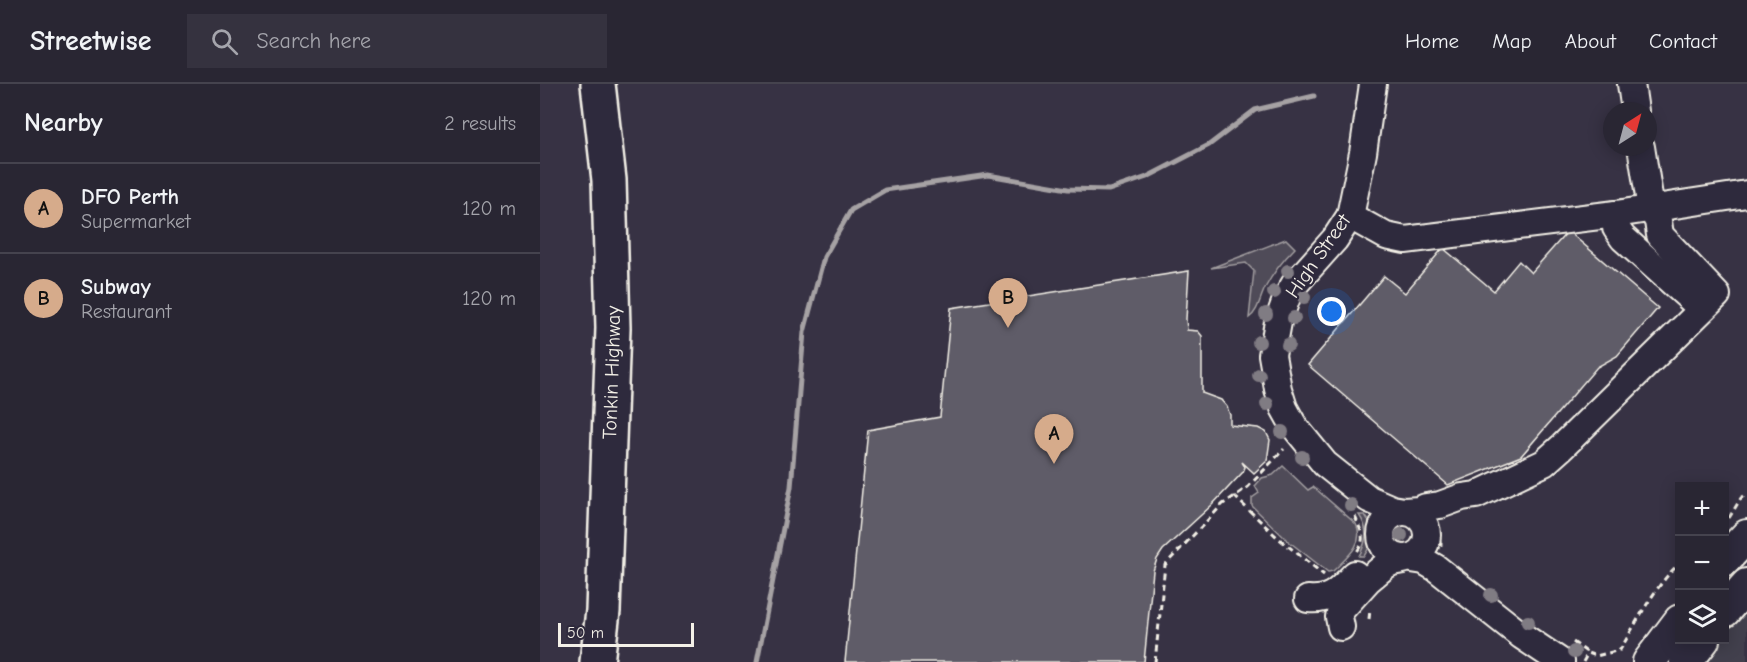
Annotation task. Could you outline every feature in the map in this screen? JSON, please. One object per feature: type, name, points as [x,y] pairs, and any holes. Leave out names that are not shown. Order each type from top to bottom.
[{"type":"highway","name":"Tonkin Highway","points":[[597,662],[603,611],[613,328],[609,180],[598,84]]},
{"type":"main road","points":[[1729,556],[1747,536]]},
{"type":"main road","points":[[1729,606],[1747,585]]},
{"type":"main road","points":[[1649,662],[1675,628]]},
{"type":"main road","points":[[1686,662],[1699,644]]},
{"type":"street","name":"High Street","points":[[1369,499],[1326,464],[1293,426],[1278,389],[1272,355],[1278,322],[1287,297],[1294,285],[1335,238],[1350,216],[1363,153],[1373,84]]},
{"type":"street","points":[[1631,84],[1634,102]]},
{"type":"street","points":[[1642,156],[1651,209],[1658,221],[1660,235],[1709,302]]},
{"type":"street","points":[[1350,216],[1386,236],[1405,240],[1616,214],[1747,194]]},
{"type":"street","points":[[1616,214],[1616,228],[1623,238],[1709,302]]},
{"type":"street","points":[[1404,558],[1378,570],[1343,607],[1339,617],[1327,603],[1364,565],[1377,546],[1384,522],[1389,516],[1476,495],[1544,463],[1709,302]]},
{"type":"street","points":[[1436,546],[1429,531],[1435,521],[1464,507],[1476,495]]},
{"type":"street","points":[[1369,499],[1392,509],[1417,515],[1436,546],[1522,636],[1561,662]]},
{"type":"street","points":[[1369,499],[1372,514],[1386,550],[1404,558],[1424,561],[1436,546]]},
{"type":"path","points":[[1155,662],[1165,565],[1223,504],[1248,487],[1284,449]]},
{"type":"path","points":[[1729,518],[1741,498],[1747,494]]},
{"type":"path","points":[[1234,496],[1276,537],[1327,603]]},
{"type":"path","points":[[1353,555],[1360,547],[1363,534],[1354,517],[1369,499]]},
{"type":"path","points":[[1583,662],[1588,653],[1596,656],[1620,651],[1646,606],[1675,567]]},
{"type":"shaded area","points":[[1286,239],[1295,248],[1271,277],[1257,309],[1249,318],[1254,271],[1246,263],[1211,268]]},
{"type":"shaded area","points":[[1283,466],[1308,490],[1313,487],[1356,524],[1357,544],[1349,556],[1333,571],[1328,572],[1287,540],[1252,506],[1252,498],[1259,493],[1255,486],[1262,478],[1273,475]]},
{"type":"shaded area","points":[[1359,515],[1365,515],[1371,530],[1371,541],[1364,556],[1359,556],[1364,545],[1366,530]]},
{"type":"shaded area","points":[[1747,584],[1747,662],[1685,662],[1699,644],[1729,644],[1729,605]]},
{"type":"building","points":[[1568,231],[1658,308],[1617,356],[1597,367],[1521,456],[1448,485],[1308,365],[1384,276],[1405,293],[1443,248],[1494,291],[1519,261],[1531,273]]},
{"type":"building","points":[[1189,271],[1187,330],[1198,331],[1202,336],[1202,393],[1221,400],[1230,415],[1230,425],[1258,428],[1266,432],[1270,440],[1267,461],[1254,473],[1242,462],[1245,467],[1243,472],[1212,505],[1163,550],[1157,559],[1153,571],[1144,662],[845,662],[868,430],[940,417],[951,308]]},
{"type":"waterway","points":[[757,662],[791,487],[804,332],[824,257],[851,210],[885,190],[988,175],[1068,189],[1109,190],[1147,177],[1209,145],[1255,110],[1314,96]]},
{"type":"place","name":"Subway","points":[[1008,328]]},
{"type":"place","name":"DFO Perth","points":[[1054,464]]}]
